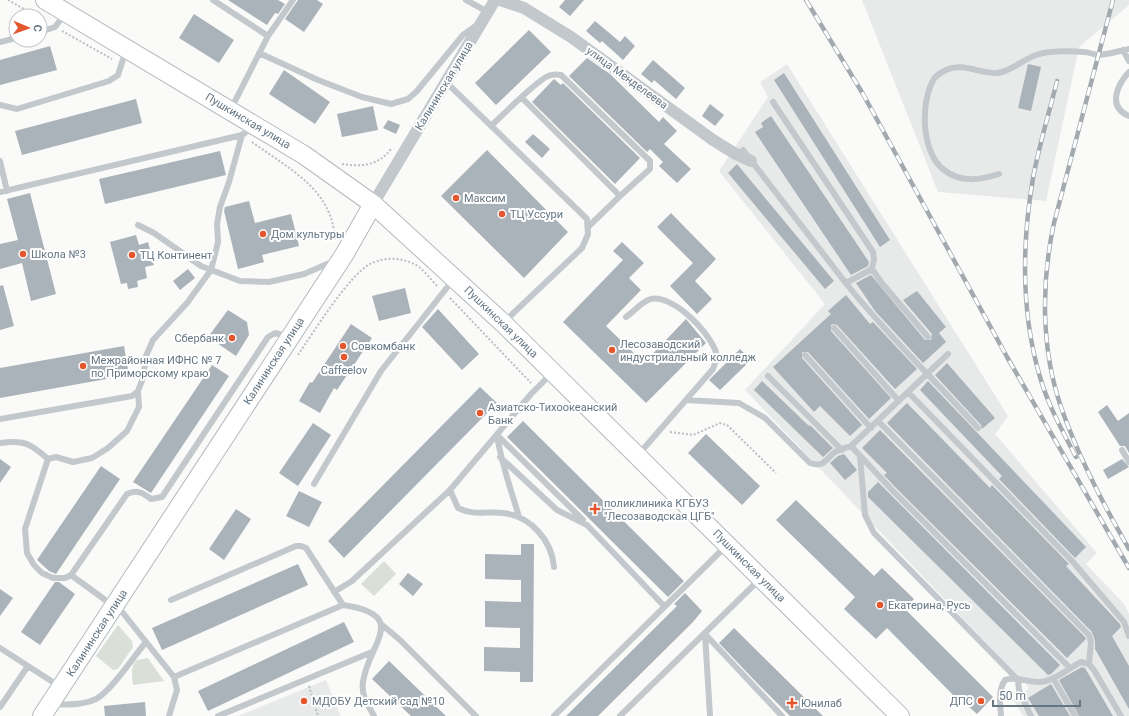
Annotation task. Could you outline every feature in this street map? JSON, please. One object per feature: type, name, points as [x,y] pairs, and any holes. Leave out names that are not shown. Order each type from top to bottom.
[{"type":"main road","name":"Пушкинская улица","points":[[45,0],[66,13],[124,56],[230,110],[247,129],[304,155],[373,204],[455,277],[503,323],[900,716]]},
{"type":"main road","name":"Калининская улица","points":[[46,710],[289,338],[339,248],[373,204]]},
{"type":"street","name":"Калининская улица","points":[[373,204],[495,0]]},
{"type":"street","name":"улица Менделеева","points":[[500,0],[524,8],[571,37],[718,143],[751,161]]},
{"type":"lane","points":[[213,0],[268,36]]},
{"type":"lane","points":[[230,110],[268,36],[293,0]]},
{"type":"lane","points":[[259,53],[318,80],[362,97],[391,104],[408,99],[417,91],[463,35],[485,16],[466,0]]},
{"type":"lane","points":[[48,29],[55,27],[66,13]]},
{"type":"lane","points":[[999,174],[981,180],[963,179],[944,170],[934,157],[926,134],[925,114],[929,91],[935,77],[947,70],[959,67],[996,73],[1010,70],[1036,55],[1065,51],[1086,52],[1098,55],[1126,49],[1129,61]]},
{"type":"lane","points":[[0,106],[16,109],[110,82],[118,75],[124,56]]},
{"type":"lane","points":[[1129,72],[1116,91],[1116,105],[1123,113],[1129,116]]},
{"type":"lane","points":[[491,126],[547,77],[557,74],[562,75],[650,161],[650,169],[588,227]]},
{"type":"lane","points":[[446,82],[587,219],[588,234],[582,248],[503,323]]},
{"type":"lane","points":[[522,98],[620,196]]},
{"type":"lane","points":[[773,102],[873,252],[874,260],[872,269],[881,282],[928,337]]},
{"type":"lane","points":[[0,192],[247,129]]},
{"type":"lane","points":[[0,443],[13,442],[32,445],[48,459],[56,458],[73,462],[92,458],[108,448],[127,431],[139,407],[138,391],[143,378],[146,356],[153,340],[187,303],[212,270],[218,242],[217,224],[220,207],[247,129]]},
{"type":"lane","points":[[743,150],[846,283],[911,358],[928,374],[978,428]]},
{"type":"lane","points":[[0,160],[7,191]]},
{"type":"lane","points":[[138,225],[154,233],[201,266],[240,281],[269,282],[304,274],[339,248]]},
{"type":"lane","points":[[846,283],[872,269]]},
{"type":"lane","points":[[314,484],[381,371],[445,293],[455,277]]},
{"type":"lane","points":[[626,317],[648,300],[659,298],[669,301],[692,318],[712,344],[717,358],[713,369],[637,456]]},
{"type":"lane","points":[[834,328],[900,401]]},
{"type":"lane","points":[[48,459],[25,529],[27,553],[34,566],[42,573],[53,578],[65,578],[71,575],[127,494],[132,491],[140,492],[151,499],[162,497],[268,337],[275,332],[289,338]]},
{"type":"lane","points":[[686,400],[739,403],[765,418],[810,463],[817,465],[825,463],[836,452],[851,446],[948,354]]},
{"type":"lane","points":[[805,355],[870,428]]},
{"type":"lane","points":[[334,592],[352,581],[450,490],[531,394],[538,390],[552,373]]},
{"type":"lane","points":[[768,376],[842,450]]},
{"type":"lane","points":[[0,420],[132,396],[138,391]]},
{"type":"lane","points":[[908,392],[1073,562],[1124,622],[1129,636]]},
{"type":"lane","points":[[878,421],[1089,636],[1091,642],[1089,664],[1121,716]]},
{"type":"lane","points":[[497,436],[500,457],[519,517]]},
{"type":"lane","points":[[497,436],[587,525],[664,606]]},
{"type":"lane","points":[[851,446],[1070,668]]},
{"type":"lane","points":[[1122,450],[1129,462]]},
{"type":"lane","points":[[860,456],[865,516],[874,533],[1018,680],[1019,690],[1031,716]]},
{"type":"lane","points":[[500,457],[557,510],[587,525]]},
{"type":"lane","points":[[450,490],[458,508],[468,513],[503,513],[519,517],[532,526],[548,543],[553,554],[554,567]]},
{"type":"lane","points":[[554,716],[664,606],[728,545]]},
{"type":"lane","points":[[171,600],[296,546],[301,546],[306,548],[343,605]]},
{"type":"lane","points":[[71,575],[115,606],[174,677],[177,690],[169,716]]},
{"type":"lane","points":[[620,716],[761,579]]},
{"type":"lane","points":[[174,677],[343,605],[364,608],[375,616],[381,624],[400,640],[476,716]]},
{"type":"lane","points":[[374,716],[363,696],[362,682],[372,652],[381,636],[381,624]]},
{"type":"lane","points":[[705,634],[710,716]]},
{"type":"lane","points":[[705,634],[782,716]]},
{"type":"lane","points":[[46,710],[64,705],[89,702],[97,699],[109,687],[146,642]]},
{"type":"lane","points":[[0,648],[61,687]]},
{"type":"lane","points":[[218,716],[372,652]]},
{"type":"lane","points":[[1001,716],[1000,698],[1002,684],[1005,680],[1009,678],[1041,682],[1052,678],[1082,662],[1089,664]]},
{"type":"lane","points":[[0,707],[28,666]]},
{"type":"lane","points":[[1052,678],[1075,716]]},
{"type":"path","points":[[8,0],[22,8]]},
{"type":"path","points":[[48,23],[124,56]]},
{"type":"path","points":[[247,129],[316,191],[330,212],[339,248]]},
{"type":"path","points":[[339,163],[358,166],[372,164],[393,147]]},
{"type":"path","points":[[294,360],[335,302],[357,274],[369,264],[387,258],[401,259],[415,264],[445,293],[538,390]]},
{"type":"path","points":[[659,431],[693,435],[720,423],[727,425],[776,474]]},
{"type":"path","points":[[307,679],[318,716]]},
{"type":"shaded area","points":[[862,0],[1129,0],[1129,5],[1079,47],[1046,201],[938,192]]},
{"type":"shaded area","points":[[787,64],[1008,416],[995,434],[1097,553],[1086,564],[1124,604],[1129,614],[1129,716],[1023,716],[1013,700],[1029,688],[745,390],[825,304],[719,171],[768,97],[760,82]]},
{"type":"shaded area","points":[[384,561],[396,574],[374,596],[361,584]]},
{"type":"shaded area","points":[[118,625],[132,641],[133,647],[118,669],[113,670],[96,656]]},
{"type":"shaded area","points":[[148,658],[164,681],[133,685],[133,665],[137,660]]},
{"type":"shaded area","name":"МДОБУ Детский сад №10","points":[[326,680],[341,716],[238,716],[309,687]]},
{"type":"building","points":[[228,0],[278,0],[285,4],[278,14],[275,13],[267,25]]},
{"type":"building","points":[[298,0],[317,0],[323,4],[304,32],[285,19]]},
{"type":"building","points":[[565,0],[584,0],[570,16],[559,7]]},
{"type":"building","points":[[194,14],[234,40],[219,63],[179,38]]},
{"type":"building","points":[[595,21],[620,42],[625,36],[635,46],[623,60],[602,41],[600,43],[586,31]]},
{"type":"building","points":[[529,30],[551,52],[496,105],[475,83]]},
{"type":"building","points":[[50,46],[57,70],[0,85],[0,60],[43,48],[48,48]]},
{"type":"building","points":[[587,58],[610,74],[659,122],[663,117],[677,131],[664,144],[691,169],[677,183],[659,166],[663,162],[650,149],[647,152],[569,76]]},
{"type":"building","points":[[653,60],[685,88],[676,99],[654,80],[652,83],[641,74]]},
{"type":"building","points":[[1028,64],[1041,67],[1031,111],[1018,108]]},
{"type":"building","points":[[284,70],[330,102],[315,124],[269,94]]},
{"type":"building","points":[[784,73],[890,240],[880,247],[774,80]]},
{"type":"building","points":[[554,79],[561,85],[563,83],[640,158],[615,184],[532,102]]},
{"type":"building","points":[[136,99],[142,123],[22,155],[15,131]]},
{"type":"building","points":[[710,104],[724,115],[715,126],[702,116]]},
{"type":"building","points":[[373,106],[378,130],[342,137],[337,114]]},
{"type":"building","points":[[771,116],[869,262],[868,266],[851,275],[755,132],[763,127],[761,123]]},
{"type":"building","points":[[388,120],[400,125],[396,134],[383,128]]},
{"type":"building","points":[[533,134],[550,149],[542,158],[525,142]]},
{"type":"building","points":[[487,150],[568,232],[524,278],[441,196]]},
{"type":"building","points":[[220,151],[226,175],[105,204],[99,179]]},
{"type":"building","points":[[737,164],[834,281],[825,289],[728,173]]},
{"type":"building","name":"Школа №3","points":[[30,193],[56,294],[31,301],[22,263],[0,269],[0,244],[18,240],[7,199]]},
{"type":"building","name":"Дом культуры","points":[[249,201],[255,223],[291,214],[299,246],[262,255],[264,262],[238,269],[224,211],[225,207]]},
{"type":"building","points":[[671,213],[716,259],[695,281],[712,299],[697,314],[670,286],[693,263],[657,227]]},
{"type":"building","name":"ТЦ Континент","points":[[136,235],[139,245],[148,242],[154,265],[145,267],[147,278],[137,281],[138,287],[128,289],[127,283],[121,284],[110,242]]},
{"type":"building","points":[[622,242],[644,263],[629,278],[641,290],[606,326],[644,363],[686,319],[706,343],[646,403],[563,322],[623,260],[613,251]]},
{"type":"building","points":[[188,269],[195,278],[180,290],[173,281]]},
{"type":"building","points":[[871,275],[925,340],[931,340],[932,334],[903,300],[917,291],[946,327],[939,333],[946,342],[923,363],[875,311],[856,283]]},
{"type":"building","points":[[3,285],[14,326],[0,330],[0,286]]},
{"type":"building","points":[[405,288],[411,313],[379,321],[372,296]]},
{"type":"building","points":[[846,295],[870,324],[873,322],[917,369],[895,389],[837,325],[831,325],[831,331],[891,398],[869,419],[808,352],[802,352],[802,358],[862,425],[850,436],[820,406],[814,412],[773,367],[831,314],[828,311]]},
{"type":"building","points":[[438,309],[479,354],[462,370],[422,327]]},
{"type":"building","points":[[228,310],[247,322],[249,335],[236,356],[208,337]]},
{"type":"building","name":"Caffeelov","points":[[351,324],[372,338],[337,390],[334,388],[320,413],[299,401],[310,382],[312,383]]},
{"type":"building","points":[[124,346],[129,375],[0,398],[0,368]]},
{"type":"building","points":[[740,349],[751,360],[720,390],[709,380]]},
{"type":"building","points":[[947,363],[995,418],[982,429],[981,425],[935,375]]},
{"type":"building","points":[[212,365],[229,376],[151,493],[133,482]]},
{"type":"building","points":[[762,381],[833,448],[823,457],[754,390]]},
{"type":"building","points":[[928,381],[1086,547],[1075,558],[999,479],[1002,476],[920,390]]},
{"type":"building","points":[[480,387],[497,403],[344,558],[328,541]]},
{"type":"building","points":[[907,403],[990,488],[992,485],[1069,564],[1066,566],[1120,624],[1121,627],[1112,636],[1129,666],[1129,709],[1095,649],[1095,641],[1092,632],[887,423]]},
{"type":"building","points":[[1107,405],[1118,421],[1129,413],[1129,453],[1125,446],[1120,446],[1098,412]]},
{"type":"building","points":[[523,421],[684,581],[668,597],[507,437]]},
{"type":"building","points":[[313,423],[331,435],[298,486],[279,473]]},
{"type":"building","points":[[880,430],[1085,637],[1086,639],[1067,658],[884,475],[887,473],[862,448]]},
{"type":"building","points":[[706,434],[760,486],[742,505],[688,453]]},
{"type":"building","points":[[844,454],[857,470],[845,480],[830,463],[838,456]]},
{"type":"building","points":[[0,459],[11,467],[0,483]]},
{"type":"building","points":[[1122,459],[1129,467],[1108,479],[1103,470]]},
{"type":"building","points":[[101,466],[120,479],[56,574],[49,571],[37,560]]},
{"type":"building","points":[[878,482],[1060,665],[1051,674],[1048,675],[868,497],[868,492]]},
{"type":"building","points":[[299,491],[322,502],[309,527],[286,516]]},
{"type":"building","points":[[796,500],[874,576],[882,568],[914,599],[905,609],[993,697],[977,714],[965,703],[963,705],[887,628],[876,639],[844,609],[855,597],[776,520]]},
{"type":"building","points":[[236,509],[251,519],[224,560],[209,549]]},
{"type":"building","points":[[521,544],[534,544],[533,682],[520,682],[520,672],[484,671],[484,647],[520,648],[520,628],[485,627],[485,601],[521,602],[521,580],[485,579],[485,554],[521,555]]},
{"type":"building","points":[[298,564],[308,585],[162,650],[152,628]]},
{"type":"building","points":[[408,573],[423,584],[413,596],[399,584]]},
{"type":"building","points":[[55,582],[59,582],[75,594],[40,645],[21,632]]},
{"type":"building","points":[[0,589],[13,598],[0,616]]},
{"type":"building","points":[[685,593],[702,611],[693,622],[598,716],[566,716],[677,606],[674,604]]},
{"type":"building","points":[[344,622],[354,642],[208,711],[198,691]]},
{"type":"building","points":[[734,628],[823,716],[790,716],[719,643]]},
{"type":"building","points":[[389,661],[446,716],[411,716],[372,679]]},
{"type":"building","points":[[1082,667],[1085,668],[1113,716],[1079,716],[1059,680]]},
{"type":"building","points":[[1051,684],[1070,716],[1039,716],[1028,698]]},
{"type":"building","points":[[145,702],[146,716],[105,716],[104,706]]},
{"type":"railway","points":[[806,0],[863,94],[1007,357],[1129,568]]},
{"type":"railway","points":[[1113,0],[1054,223],[1047,269],[1045,316],[1054,385],[1061,407],[1075,444],[1092,480],[1129,549]]},
{"type":"railway","points":[[1057,81],[1033,178],[1029,203],[1025,253],[1025,278],[1029,328],[1040,377],[1051,407],[1076,457]]},
{"type":"place","name":"Максим","points":[[456,198]]},
{"type":"place","name":"ТЦ Уссури","points":[[502,214]]},
{"type":"place","name":"Дом культуры","points":[[263,234]]},
{"type":"place","name":"Школа №3","points":[[23,254]]},
{"type":"place","name":"ТЦ Континент","points":[[132,255]]},
{"type":"place","name":"Сбербанк","points":[[232,338]]},
{"type":"place","name":"Совкомбанк","points":[[343,346]]},
{"type":"place","name":"Лесозаводский индустриальный колледж","points":[[612,350]]},
{"type":"place","name":"Caffeelov","points":[[344,357]]},
{"type":"place","name":"Межрайонная ИФНС № 7 по Приморскому краю","points":[[83,366]]},
{"type":"place","name":"Азиатско-Тихоокеанский Банк","points":[[480,413]]},
{"type":"place","name":"поликлиника КГБУЗ \"Лесозаводская ЦГБ\"","points":[[595,509]]},
{"type":"place","name":"Екатерина, Русь","points":[[880,605]]},
{"type":"place","name":"МДОБУ Детский сад №10","points":[[304,701]]},
{"type":"place","name":"ДПС","points":[[981,701]]},
{"type":"place","name":"Юнилаб","points":[[792,703]]}]
